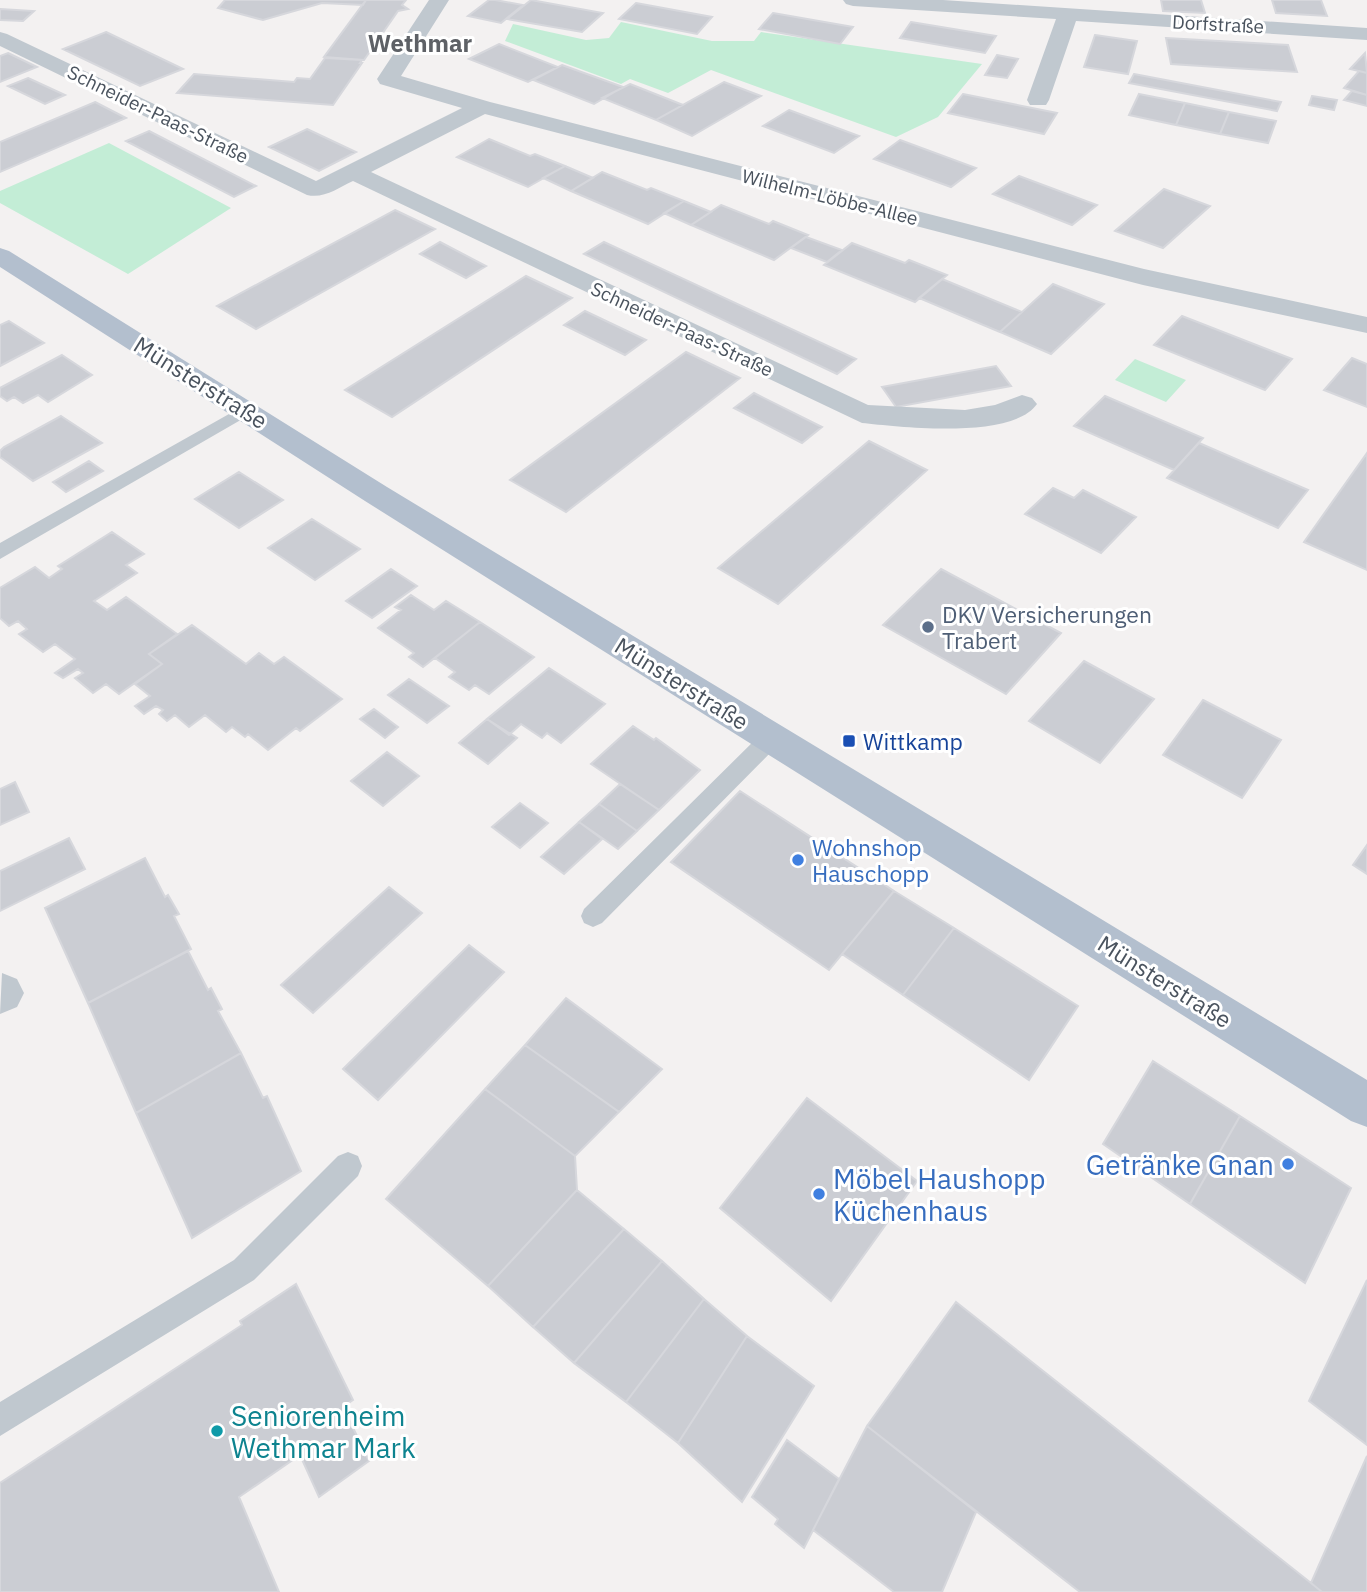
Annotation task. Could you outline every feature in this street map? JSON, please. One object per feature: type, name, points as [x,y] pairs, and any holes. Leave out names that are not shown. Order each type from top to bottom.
[{"type":"main road","name":"Münsterstraße","points":[[0,256],[376,494],[1367,1105]]},
{"type":"street","name":"Wilhelm-Löbbe-Allee","points":[[439,0],[388,79],[482,107],[1143,277],[1367,325]]},
{"type":"street","name":"Dorfstraße","points":[[853,0],[1367,34]]},
{"type":"street","points":[[1038,100],[1068,15]]},
{"type":"street","name":"Schneider-Paas-Straße","points":[[0,38],[316,190],[355,173],[482,107]]},
{"type":"street","name":"Schneider-Paas-Straße","points":[[355,173],[862,414],[955,421],[1013,409],[1022,404]]},
{"type":"lane","points":[[0,552],[245,410]]},
{"type":"lane","points":[[593,916],[771,738]]},
{"type":"lane","points":[[0,1420],[244,1270],[348,1166]]},
{"type":"green space","points":[[621,22],[712,41],[754,41],[761,32],[982,64],[938,117],[896,137],[711,70],[668,93],[630,79],[621,84],[505,41],[513,24],[586,40],[609,38]]},
{"type":"green space","points":[[109,143],[231,208],[128,274],[0,203],[0,191]]},
{"type":"green space","points":[[1135,359],[1186,380],[1166,402],[1115,380]]},
{"type":"building","points":[[225,0],[366,0],[363,5],[322,3],[263,20],[218,8]]},
{"type":"building","points":[[366,0],[406,0],[402,5],[408,9],[398,11],[364,60],[324,57]]},
{"type":"building","points":[[489,0],[523,5],[501,23],[468,16]]},
{"type":"building","points":[[531,0],[603,13],[582,32],[507,19]]},
{"type":"building","points":[[1161,0],[1201,0],[1205,13],[1163,11]]},
{"type":"building","points":[[1272,0],[1321,0],[1327,16],[1276,13]]},
{"type":"building","points":[[636,3],[712,17],[697,34],[619,19]]},
{"type":"building","points":[[0,9],[34,11],[23,21],[0,20]]},
{"type":"building","points":[[773,13],[853,27],[840,44],[759,29]]},
{"type":"building","points":[[911,22],[996,36],[985,53],[900,38]]},
{"type":"building","points":[[106,32],[183,69],[140,86],[63,49]]},
{"type":"building","points":[[1095,35],[1137,41],[1128,74],[1084,67]]},
{"type":"building","points":[[1166,38],[1288,45],[1297,72],[1171,64]]},
{"type":"building","points":[[499,44],[558,67],[528,82],[469,59]]},
{"type":"building","points":[[8,53],[37,67],[0,82],[0,56]]},
{"type":"building","points":[[1365,53],[1367,73],[1350,69]]},
{"type":"building","points":[[997,55],[1018,59],[1007,78],[985,75]]},
{"type":"building","points":[[325,58],[362,60],[333,105],[177,93],[194,74],[294,82],[297,78],[310,79]]},
{"type":"building","points":[[562,65],[623,87],[594,104],[533,80]]},
{"type":"building","points":[[1359,71],[1367,73],[1367,95],[1344,88]]},
{"type":"building","points":[[1134,74],[1281,102],[1277,111],[1129,83]]},
{"type":"building","points":[[28,78],[65,95],[45,104],[8,86]]},
{"type":"building","points":[[724,82],[761,96],[692,136],[656,120]]},
{"type":"building","points":[[630,84],[683,105],[656,120],[602,98]]},
{"type":"building","points":[[1352,91],[1367,95],[1367,106],[1344,100]]},
{"type":"building","points":[[963,94],[1057,113],[1044,134],[948,113]]},
{"type":"building","points":[[1139,94],[1185,103],[1176,125],[1129,115]]},
{"type":"building","points":[[1312,96],[1337,100],[1334,110],[1309,105]]},
{"type":"building","points":[[95,102],[126,118],[0,172],[0,142]]},
{"type":"building","points":[[1185,103],[1229,112],[1220,134],[1176,125]]},
{"type":"building","points":[[789,110],[859,136],[834,153],[763,126]]},
{"type":"building","points":[[1229,112],[1276,121],[1268,143],[1220,134]]},
{"type":"building","points":[[307,129],[356,152],[319,171],[269,147]]},
{"type":"building","points":[[149,131],[256,186],[234,197],[126,141]]},
{"type":"building","points":[[489,139],[530,156],[535,154],[565,166],[528,187],[457,157]]},
{"type":"building","points":[[900,140],[976,168],[951,187],[874,159]]},
{"type":"building","points":[[565,166],[593,178],[571,191],[543,178]]},
{"type":"building","points":[[602,172],[684,201],[648,224],[571,191]]},
{"type":"building","points":[[1019,176],[1097,205],[1072,225],[993,194]]},
{"type":"building","points":[[1164,189],[1210,206],[1163,248],[1115,231]]},
{"type":"building","points":[[684,201],[711,212],[691,225],[664,213]]},
{"type":"building","points":[[721,205],[769,224],[773,221],[808,235],[774,260],[691,225]]},
{"type":"building","points":[[395,210],[435,229],[256,329],[217,306]]},
{"type":"building","points":[[806,237],[842,250],[827,262],[791,248]]},
{"type":"building","points":[[440,242],[486,266],[466,278],[420,254]]},
{"type":"building","points":[[604,242],[856,359],[837,374],[584,254]]},
{"type":"building","points":[[852,243],[947,275],[915,302],[824,265]]},
{"type":"building","points":[[526,276],[572,298],[392,417],[345,390]]},
{"type":"building","points":[[942,279],[1022,312],[1000,332],[919,298]]},
{"type":"building","points":[[1053,284],[1104,304],[1051,354],[1000,332]]},
{"type":"building","points":[[585,311],[646,340],[625,355],[564,325]]},
{"type":"building","points":[[1182,316],[1292,359],[1265,390],[1154,345]]},
{"type":"building","points":[[9,321],[44,343],[0,366],[0,325]]},
{"type":"building","points":[[686,352],[740,378],[566,512],[510,480]]},
{"type":"building","points":[[62,355],[92,375],[48,402],[38,395],[23,403],[14,397],[7,401],[0,396],[0,388]]},
{"type":"building","points":[[1352,358],[1367,364],[1367,407],[1324,390]]},
{"type":"building","points":[[996,366],[1011,386],[896,407],[882,387]]},
{"type":"building","points":[[754,393],[822,427],[802,443],[734,408]]},
{"type":"building","points":[[1105,396],[1203,438],[1174,470],[1074,426]]},
{"type":"building","points":[[61,416],[102,443],[33,481],[0,457],[0,451],[4,447]]},
{"type":"building","points":[[869,441],[927,470],[778,604],[718,568]]},
{"type":"building","points":[[1199,443],[1308,490],[1278,528],[1167,478]]},
{"type":"building","points":[[1367,453],[1367,570],[1304,542]]},
{"type":"building","points":[[89,461],[103,471],[66,492],[53,482]]},
{"type":"building","points":[[239,472],[283,500],[239,528],[195,499]]},
{"type":"building","points":[[1053,488],[1074,498],[1083,490],[1136,517],[1101,553],[1025,514]]},
{"type":"building","points":[[312,519],[360,549],[315,580],[268,548]]},
{"type":"building","points":[[112,532],[144,554],[126,565],[137,573],[94,601],[107,610],[126,597],[177,634],[149,654],[162,664],[119,694],[106,684],[93,693],[75,678],[83,673],[78,669],[63,678],[55,673],[75,659],[55,644],[43,652],[19,634],[27,629],[18,621],[9,626],[0,618],[0,588],[35,567],[49,578],[62,569],[58,566]]},
{"type":"building","points":[[391,569],[417,586],[372,618],[346,601]]},
{"type":"building","points":[[941,569],[1061,633],[1006,694],[883,625]]},
{"type":"building","points":[[411,595],[434,610],[446,601],[480,622],[423,667],[409,657],[414,653],[378,628],[401,610],[395,607]]},
{"type":"building","points":[[480,622],[534,657],[489,694],[475,685],[469,690],[449,677],[455,672],[435,658]]},
{"type":"building","points":[[192,625],[246,664],[259,653],[274,664],[284,657],[342,699],[300,731],[296,728],[268,750],[248,734],[245,737],[232,727],[226,732],[205,715],[189,727],[175,715],[167,721],[159,714],[163,710],[156,706],[144,714],[135,706],[150,696],[135,684],[162,664],[149,654]]},
{"type":"building","points":[[1084,661],[1154,699],[1100,763],[1029,721]]},
{"type":"building","points":[[549,668],[605,704],[561,743],[547,733],[542,738],[521,724],[509,735],[487,719]]},
{"type":"building","points":[[409,679],[449,706],[427,723],[388,695]]},
{"type":"building","points":[[1203,700],[1281,740],[1242,798],[1163,755]]},
{"type":"building","points":[[374,709],[398,727],[385,738],[360,719]]},
{"type":"building","points":[[487,719],[517,738],[488,764],[459,743]]},
{"type":"building","points":[[633,726],[654,740],[656,738],[700,770],[659,810],[591,764]]},
{"type":"building","points":[[387,752],[419,776],[383,806],[351,781]]},
{"type":"building","points":[[15,782],[29,812],[0,825],[0,789]]},
{"type":"building","points":[[620,784],[659,810],[637,831],[599,804]]},
{"type":"building","points":[[740,791],[894,891],[829,970],[671,862]]},
{"type":"building","points":[[520,803],[548,823],[520,848],[492,827]]},
{"type":"building","points":[[599,804],[637,831],[618,849],[579,822]]},
{"type":"building","points":[[579,822],[602,839],[564,874],[541,857]]},
{"type":"building","points":[[69,838],[85,869],[0,911],[0,871]]},
{"type":"building","points":[[1367,845],[1367,874],[1353,865]]},
{"type":"building","points":[[145,858],[165,897],[168,895],[179,914],[174,916],[191,949],[88,1003],[45,908]]},
{"type":"building","points":[[389,887],[422,913],[313,1013],[281,985]]},
{"type":"building","points":[[894,891],[954,928],[903,995],[842,954]]},
{"type":"building","points":[[954,928],[1078,1006],[1029,1080],[903,995]]},
{"type":"building","points":[[469,945],[504,972],[378,1100],[343,1069]]},
{"type":"building","points":[[188,951],[208,990],[211,988],[222,1009],[218,1011],[241,1053],[136,1113],[88,1003]]},
{"type":"building","points":[[566,998],[662,1069],[619,1112],[525,1045]]},
{"type":"building","points":[[525,1045],[619,1112],[575,1156],[485,1089]]},
{"type":"building","points":[[241,1053],[263,1098],[267,1096],[301,1171],[192,1238],[136,1113]]},
{"type":"building","points":[[1153,1061],[1240,1116],[1190,1204],[1103,1144]]},
{"type":"building","points":[[485,1089],[575,1156],[577,1190],[488,1286],[386,1199]]},
{"type":"building","name":"Möbel Haushopp Küchenhaus","points":[[807,1098],[917,1181],[831,1301],[720,1208]]},
{"type":"building","points":[[1240,1116],[1351,1188],[1305,1283],[1190,1204]]},
{"type":"building","points":[[577,1190],[624,1229],[533,1327],[488,1286]]},
{"type":"building","points":[[624,1229],[662,1261],[574,1363],[533,1327]]},
{"type":"building","points":[[662,1261],[704,1299],[626,1402],[574,1363]]},
{"type":"building","points":[[1367,1280],[1367,1445],[1309,1401]]},
{"type":"building","name":"Seniorenheim Wethmar Mark","points":[[296,1284],[353,1400],[343,1407],[369,1461],[319,1497],[300,1455],[239,1497],[279,1592],[0,1592],[0,1483],[242,1325],[240,1321]]},
{"type":"building","points":[[704,1299],[747,1336],[678,1443],[626,1402]]},
{"type":"building","points":[[956,1302],[1322,1592],[1080,1592],[867,1426]]},
{"type":"building","points":[[747,1336],[814,1386],[742,1502],[678,1443]]},
{"type":"building","points":[[867,1426],[976,1512],[942,1592],[894,1592],[813,1530]]},
{"type":"building","points":[[787,1440],[839,1479],[804,1548],[775,1524],[778,1519],[752,1497]]},
{"type":"building","points":[[1367,1456],[1367,1592],[1322,1592],[1311,1583]]},
{"type":"place","name":"DKV Versicherungen Trabert","points":[[928,627]]},
{"type":"place","name":"Wittkamp","points":[[849,741]]},
{"type":"place","name":"Wohnshop Hauschopp","points":[[798,860]]},
{"type":"place","name":"Getränke Gnan","points":[[1288,1164]]},
{"type":"place","name":"Möbel Haushopp Küchenhaus","points":[[819,1194]]},
{"type":"place","name":"Seniorenheim Wethmar Mark","points":[[217,1431]]},
{"type":"district","name":"Wethmar","points":[[420,43]]}]
